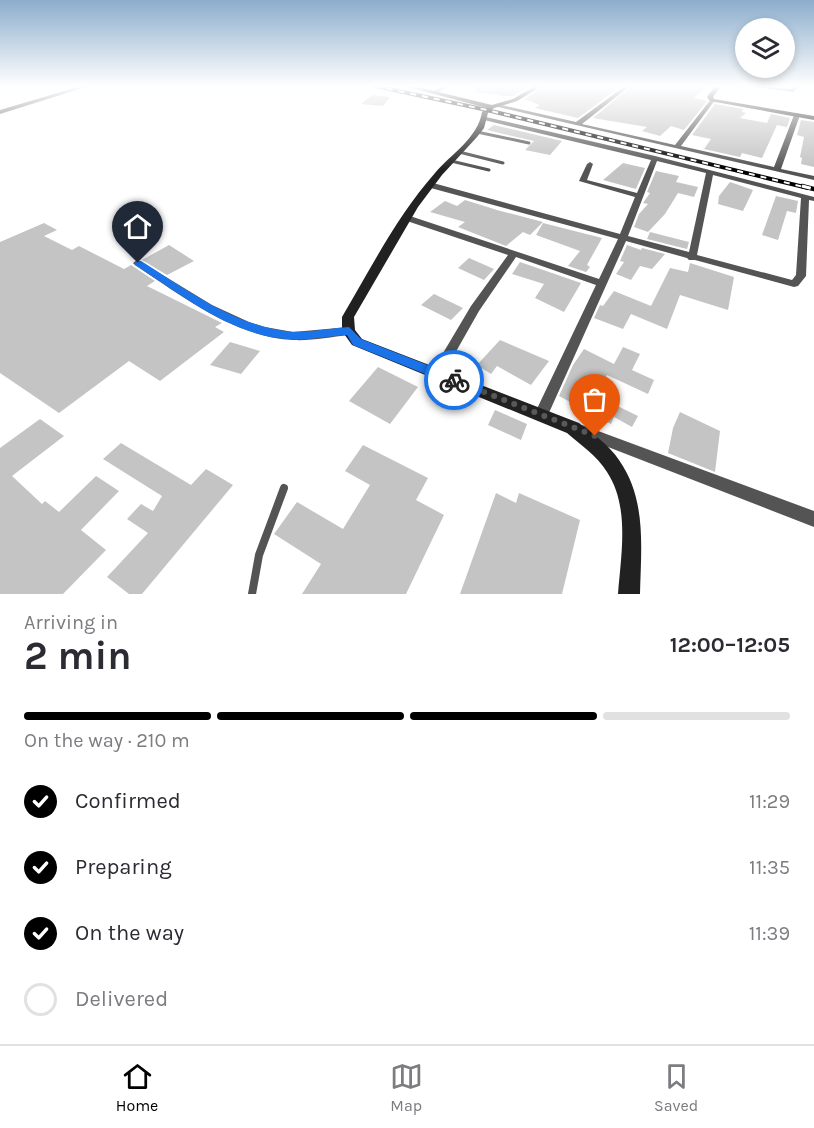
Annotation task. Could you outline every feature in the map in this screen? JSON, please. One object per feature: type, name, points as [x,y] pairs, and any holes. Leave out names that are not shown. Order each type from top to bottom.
[{"type":"main road","points":[[489,114],[477,132],[430,185],[407,218],[348,317],[349,331],[357,342],[573,428],[608,456],[624,480],[632,510],[629,594]]},
{"type":"main road","points":[[790,114],[814,118]]},
{"type":"street","points":[[430,185],[794,284],[801,276],[809,198],[655,158],[504,114]]},
{"type":"street","points":[[514,114],[578,124],[814,178]]},
{"type":"street","points":[[578,124],[592,114]]},
{"type":"street","points":[[677,147],[702,114]]},
{"type":"street","points":[[777,170],[797,115]]},
{"type":"street","points":[[541,415],[623,238],[655,158]]},
{"type":"street","points":[[590,164],[583,181],[640,196]]},
{"type":"street","points":[[692,258],[710,172]]},
{"type":"street","points":[[407,218],[602,283]]},
{"type":"street","points":[[437,374],[475,309],[513,255]]},
{"type":"street","points":[[138,263],[222,315],[243,325],[286,336],[349,331]]},
{"type":"street","points":[[573,428],[814,519]]},
{"type":"lane","points":[[477,132],[529,143]]},
{"type":"lane","points":[[455,157],[503,163]]},
{"type":"lane","points":[[455,157],[489,170]]},
{"type":"lane","points":[[252,594],[259,555],[284,488]]},
{"type":"building","points":[[560,114],[584,114],[578,118]]},
{"type":"building","points":[[598,114],[697,114],[684,130],[671,126],[660,136],[642,131],[647,127],[593,118]]},
{"type":"building","points":[[708,114],[745,114],[740,118],[767,123],[771,114],[790,118],[787,127],[777,125],[762,158],[742,153],[740,157],[704,149],[711,139],[692,135]]},
{"type":"building","points":[[801,120],[814,122],[814,167],[801,164],[804,137],[797,135]]},
{"type":"building","points":[[494,125],[562,141],[550,155],[525,150],[534,141],[487,130]]},
{"type":"building","points":[[623,163],[645,168],[636,189],[603,180]]},
{"type":"building","points":[[656,171],[679,176],[676,182],[698,187],[694,197],[678,193],[665,214],[648,232],[634,227],[639,214],[648,204],[643,203],[650,193],[647,192]]},
{"type":"building","points":[[730,182],[753,190],[743,211],[718,204],[719,196]]},
{"type":"building","points":[[776,196],[798,201],[796,213],[787,211],[778,240],[762,235]]},
{"type":"building","points":[[465,200],[543,222],[530,235],[523,232],[506,246],[458,227],[465,222],[430,212],[445,201],[457,206]]},
{"type":"building","points":[[44,223],[57,230],[44,236],[72,250],[79,246],[124,269],[131,265],[155,281],[147,286],[222,323],[215,327],[224,332],[160,381],[129,361],[59,413],[0,373],[0,242]]},
{"type":"building","points":[[543,223],[602,238],[587,265],[590,267],[586,272],[568,266],[580,251],[536,235]]},
{"type":"building","points":[[650,232],[689,242],[687,249],[647,239]]},
{"type":"building","points":[[169,245],[194,261],[167,275],[142,260]]},
{"type":"building","points":[[627,245],[665,254],[652,269],[640,266],[631,280],[616,274],[624,262],[620,261]]},
{"type":"building","points":[[469,258],[494,269],[484,280],[458,268]]},
{"type":"building","points":[[520,262],[581,283],[564,312],[535,298],[544,284],[512,274]]},
{"type":"building","points":[[690,263],[734,277],[728,310],[680,295],[667,329],[631,314],[623,329],[594,318],[600,305],[603,306],[614,291],[651,306],[670,268],[688,272]]},
{"type":"building","points":[[434,294],[463,308],[451,320],[421,305]]},
{"type":"building","points":[[500,340],[549,361],[531,385],[497,366],[491,374],[477,365]]},
{"type":"building","points":[[230,342],[260,351],[241,374],[210,365]]},
{"type":"building","points":[[623,347],[640,354],[632,370],[654,380],[648,394],[607,375],[595,395],[638,416],[632,427],[614,417],[611,424],[559,396],[573,365],[584,349],[614,364]]},
{"type":"building","points":[[378,367],[418,387],[390,424],[349,401]]},
{"type":"building","points":[[495,410],[527,424],[521,440],[488,425]]},
{"type":"building","points":[[680,412],[720,431],[715,472],[668,453],[673,428]]},
{"type":"building","points":[[40,419],[64,436],[12,476],[42,504],[45,501],[59,512],[96,476],[119,491],[81,530],[106,550],[63,594],[0,594],[0,448]]},
{"type":"building","points":[[121,443],[191,485],[206,469],[233,485],[142,594],[129,594],[107,577],[148,533],[127,519],[141,504],[153,511],[162,496],[103,459]]},
{"type":"building","points":[[363,445],[428,478],[416,500],[444,515],[406,594],[302,594],[321,564],[274,534],[297,502],[343,529],[370,485],[345,471]]},
{"type":"building","points":[[496,493],[516,503],[519,493],[580,520],[562,594],[460,594]]},
{"type":"railway","points":[[502,114],[808,188]]},
{"type":"railway","points":[[802,186],[814,189]]},
{"type":"way so far","points":[[454,380],[595,436]]},
{"type":"route","points":[[138,263],[222,315],[243,325],[286,336],[349,331],[357,342],[454,380]]}]
